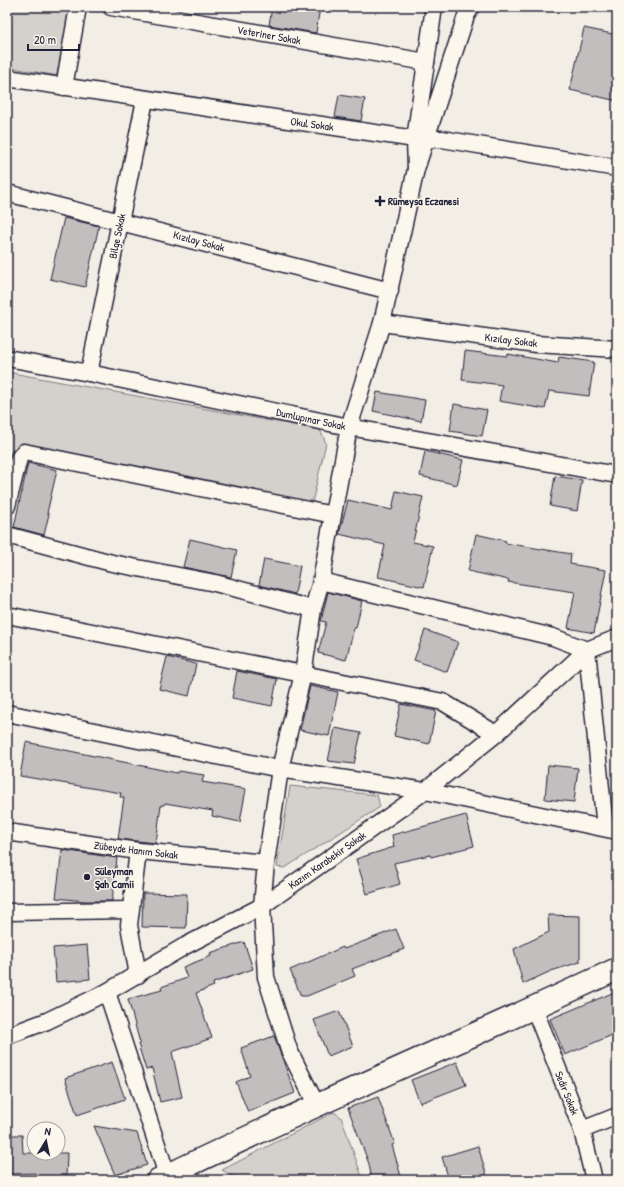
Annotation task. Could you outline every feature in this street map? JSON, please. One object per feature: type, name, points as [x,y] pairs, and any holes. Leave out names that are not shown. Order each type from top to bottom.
[{"type":"main road","points":[[167,1178],[316,1104],[534,1008],[617,969]]},
{"type":"street","points":[[64,87],[78,7]]},
{"type":"street","name":"Veteriner Sokak","points":[[111,7],[426,62]]},
{"type":"street","points":[[316,1104],[289,1050],[266,977],[262,906],[266,863],[280,769],[303,674],[349,427],[382,323],[416,169],[421,139],[426,62],[433,7]]},
{"type":"street","points":[[421,139],[466,16],[471,7]]},
{"type":"street","name":"Okul Sokak","points":[[7,78],[145,100],[421,139],[442,139],[617,168]]},
{"type":"street","name":"Bilge Sokak","points":[[89,373],[145,100]]},
{"type":"street","name":"Kızılay Sokak","points":[[7,193],[390,291]]},
{"type":"street","name":"Kızılay Sokak","points":[[382,323],[536,344],[617,349]]},
{"type":"street","name":"Dumlupınar Sokak","points":[[7,358],[89,373],[349,427],[617,475]]},
{"type":"street","points":[[7,506],[19,458],[24,452],[333,515]]},
{"type":"street","points":[[7,535],[112,563],[215,583],[314,609]]},
{"type":"street","points":[[7,713],[280,769],[425,791],[611,830],[587,650],[553,637],[321,581]]},
{"type":"street","points":[[7,616],[443,702],[496,734]]},
{"type":"street","name":"Kazım Karabekir Sokak","points":[[7,1036],[47,1021],[107,992],[185,946],[262,906],[425,791],[496,734],[587,650],[617,638]]},
{"type":"street","name":"Zübeyde Hanım Sokak","points":[[7,832],[138,851],[266,863]]},
{"type":"street","points":[[138,851],[128,925],[138,975]]},
{"type":"street","points":[[7,912],[129,910]]},
{"type":"street","points":[[107,992],[167,1178]]},
{"type":"street","name":"Sedir Sokak","points":[[534,1008],[582,1130],[594,1180]]},
{"type":"street","points":[[582,1130],[617,1116]]},
{"type":"shaded area","points":[[7,7],[69,7],[59,76],[7,67]]},
{"type":"shaded area","points":[[7,372],[320,430],[326,443],[312,503],[23,443],[12,450],[7,470]]},
{"type":"shaded area","points":[[290,786],[377,795],[380,807],[285,868],[277,867]]},
{"type":"shaded area","points":[[334,1112],[341,1117],[363,1180],[247,1180],[230,1175],[222,1170]]},
{"type":"building","points":[[272,7],[320,7],[316,33],[269,25]]},
{"type":"building","points":[[584,28],[617,35],[617,101],[570,90]]},
{"type":"building","points":[[339,95],[365,99],[361,121],[335,117]]},
{"type":"building","points":[[64,218],[99,226],[85,287],[50,279]]},
{"type":"building","points":[[465,351],[507,356],[508,354],[558,363],[559,357],[594,362],[589,396],[549,391],[545,409],[499,401],[502,385],[462,380]]},
{"type":"building","points":[[377,392],[425,400],[421,421],[373,411]]},
{"type":"building","points":[[454,404],[487,410],[482,436],[450,431]]},
{"type":"building","points":[[425,451],[463,460],[457,485],[420,476]]},
{"type":"building","points":[[28,463],[57,470],[47,513],[49,514],[44,535],[14,527]]},
{"type":"building","points":[[555,476],[582,480],[577,511],[550,506]]},
{"type":"building","points":[[396,491],[423,497],[413,542],[433,546],[424,587],[378,577],[385,545],[339,534],[348,500],[392,510]]},
{"type":"building","points":[[476,534],[506,541],[505,543],[571,554],[570,564],[606,570],[594,633],[568,628],[575,592],[508,582],[509,580],[468,571]]},
{"type":"building","points":[[190,539],[237,550],[231,577],[183,567]]},
{"type":"building","points":[[264,559],[300,566],[295,594],[259,585]]},
{"type":"building","points":[[328,592],[362,601],[356,628],[354,628],[346,660],[318,653],[326,622],[321,621]]},
{"type":"building","points":[[425,630],[458,642],[447,672],[414,660]]},
{"type":"building","points":[[167,657],[196,664],[189,696],[159,689]]},
{"type":"building","points":[[237,671],[277,679],[272,706],[232,698]]},
{"type":"building","points":[[310,686],[338,692],[329,736],[300,730]]},
{"type":"building","points":[[401,704],[436,711],[429,744],[394,736]]},
{"type":"building","points":[[335,728],[361,733],[354,764],[328,761]]},
{"type":"building","points":[[26,742],[177,773],[178,771],[204,775],[202,782],[246,789],[240,822],[212,816],[213,811],[165,803],[164,805],[161,805],[156,843],[118,839],[124,797],[120,797],[121,793],[20,776]]},
{"type":"building","points":[[548,765],[578,768],[574,802],[545,799]]},
{"type":"building","points":[[466,815],[474,846],[431,857],[430,855],[394,863],[400,884],[367,894],[356,859],[394,847],[392,835]]},
{"type":"building","name":"Süleyman Şah Camii","points":[[62,850],[117,858],[112,901],[85,901],[56,898]]},
{"type":"building","points":[[143,893],[187,894],[186,928],[142,927]]},
{"type":"building","points":[[548,915],[580,916],[580,962],[551,971],[523,984],[514,949],[549,932]]},
{"type":"building","points":[[396,929],[404,949],[352,969],[355,976],[307,996],[301,996],[290,970],[343,947],[344,949]]},
{"type":"building","points":[[244,942],[253,969],[213,983],[214,986],[196,993],[212,1038],[172,1052],[182,1097],[160,1102],[152,1068],[146,1070],[138,1044],[140,1043],[128,999],[162,990],[161,987],[187,978],[183,967],[211,956],[210,953]]},
{"type":"building","points":[[87,945],[90,979],[56,982],[53,948]]},
{"type":"building","points":[[617,991],[617,1033],[565,1055],[550,1019]]},
{"type":"building","points":[[339,1011],[353,1046],[328,1056],[314,1020]]},
{"type":"building","points":[[274,1036],[295,1093],[248,1112],[236,1082],[250,1076],[241,1048]]},
{"type":"building","points":[[112,1062],[125,1099],[77,1115],[65,1078]]},
{"type":"building","points":[[457,1062],[466,1085],[420,1103],[411,1080]]},
{"type":"building","points":[[378,1097],[395,1144],[392,1145],[402,1180],[372,1180],[369,1164],[348,1108]]},
{"type":"building","points":[[94,1126],[137,1133],[147,1165],[115,1175]]},
{"type":"building","points":[[7,1135],[22,1135],[23,1153],[26,1153],[26,1161],[66,1161],[67,1153],[66,1180],[35,1180],[35,1173],[7,1174]]},
{"type":"building","points":[[478,1146],[488,1180],[449,1180],[442,1157]]},
{"type":"place","name":"Rümeysa Eczanesi","points":[[380,201]]},
{"type":"place","name":"Süleyman Şah Camii","points":[[87,877]]}]
